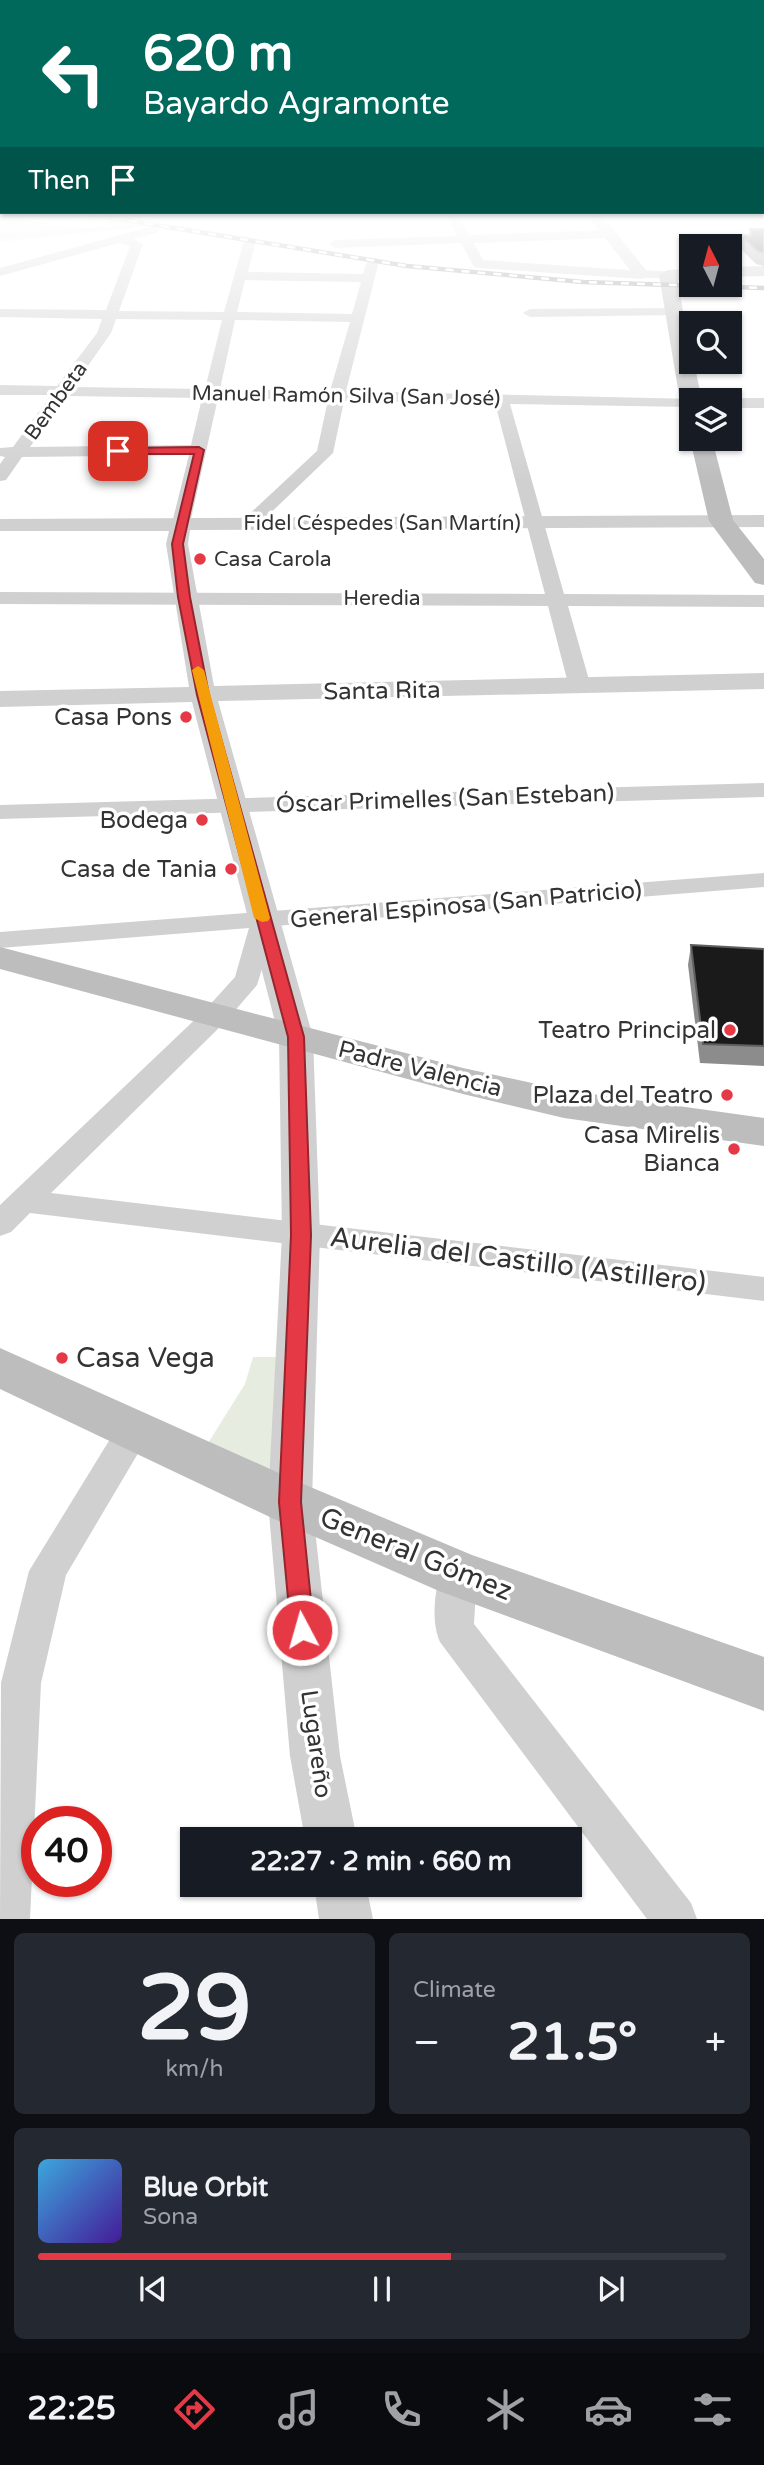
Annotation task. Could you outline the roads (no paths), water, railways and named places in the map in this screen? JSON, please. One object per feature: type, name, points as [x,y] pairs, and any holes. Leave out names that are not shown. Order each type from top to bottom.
[{"type":"main road","points":[[673,303],[689,388]]},
{"type":"main road","points":[[704,451],[721,521],[764,576]]},
{"type":"main road","name":"Padre Valencia","points":[[0,958],[296,1037],[564,1104],[764,1132]]},
{"type":"main road","name":"General Gómez","points":[[0,1367],[135,1428],[278,1483],[458,1574],[764,1684]]},
{"type":"street","name":"Bembeta","points":[[0,476],[104,333],[116,303]]},
{"type":"street","name":"Lugareño","points":[[233,303],[209,393],[177,544],[203,695],[296,1037],[301,1235],[278,1483],[315,1756],[329,1827]]},
{"type":"street","points":[[251,522],[325,453],[362,303]]},
{"type":"street","points":[[530,313],[675,312]]},
{"type":"street","points":[[0,313],[358,318]]},
{"type":"street","name":"Manuel Ramón Silva (San José)","points":[[0,390],[679,402]]},
{"type":"street","points":[[501,398],[538,524],[555,599],[580,687]]},
{"type":"street","points":[[742,403],[764,404]]},
{"type":"street","points":[[0,452],[199,450]]},
{"type":"street","name":"Fidel Céspedes (San Martín)","points":[[0,525],[764,521]]},
{"type":"street","name":"Heredia","points":[[0,598],[764,601]]},
{"type":"street","name":"Santa Rita","points":[[0,699],[764,681]]},
{"type":"street","name":"Óscar Primelles (San Esteban)","points":[[0,812],[764,790]]},
{"type":"street","name":"General Espinosa (San Patricio)","points":[[0,940],[263,922],[764,880]]},
{"type":"street","points":[[0,1224],[216,1015],[247,979],[263,922]]},
{"type":"street","name":"Aurelia del Castillo (Astillero)","points":[[23,1201],[764,1289]]},
{"type":"street","points":[[8,1919],[10,1682],[48,1571],[135,1428]]},
{"type":"street","points":[[458,1574],[454,1629],[675,1919]]},
{"type":"street","points":[[342,1897],[346,1919]]},
{"type":"place","name":"Casa Carola","points":[[200,559]]},
{"type":"place","name":"Casa Pons","points":[[186,717]]},
{"type":"place","name":"Bodega","points":[[202,820]]},
{"type":"place","name":"Casa de Tania","points":[[231,869]]},
{"type":"place","name":"Teatro Principal","points":[[730,1030]]},
{"type":"place","name":"Plaza del Teatro","points":[[727,1095]]},
{"type":"place","name":"Casa Mirelis Bianca","points":[[734,1149]]},
{"type":"place","name":"Casa Vega","points":[[62,1358]]}]
